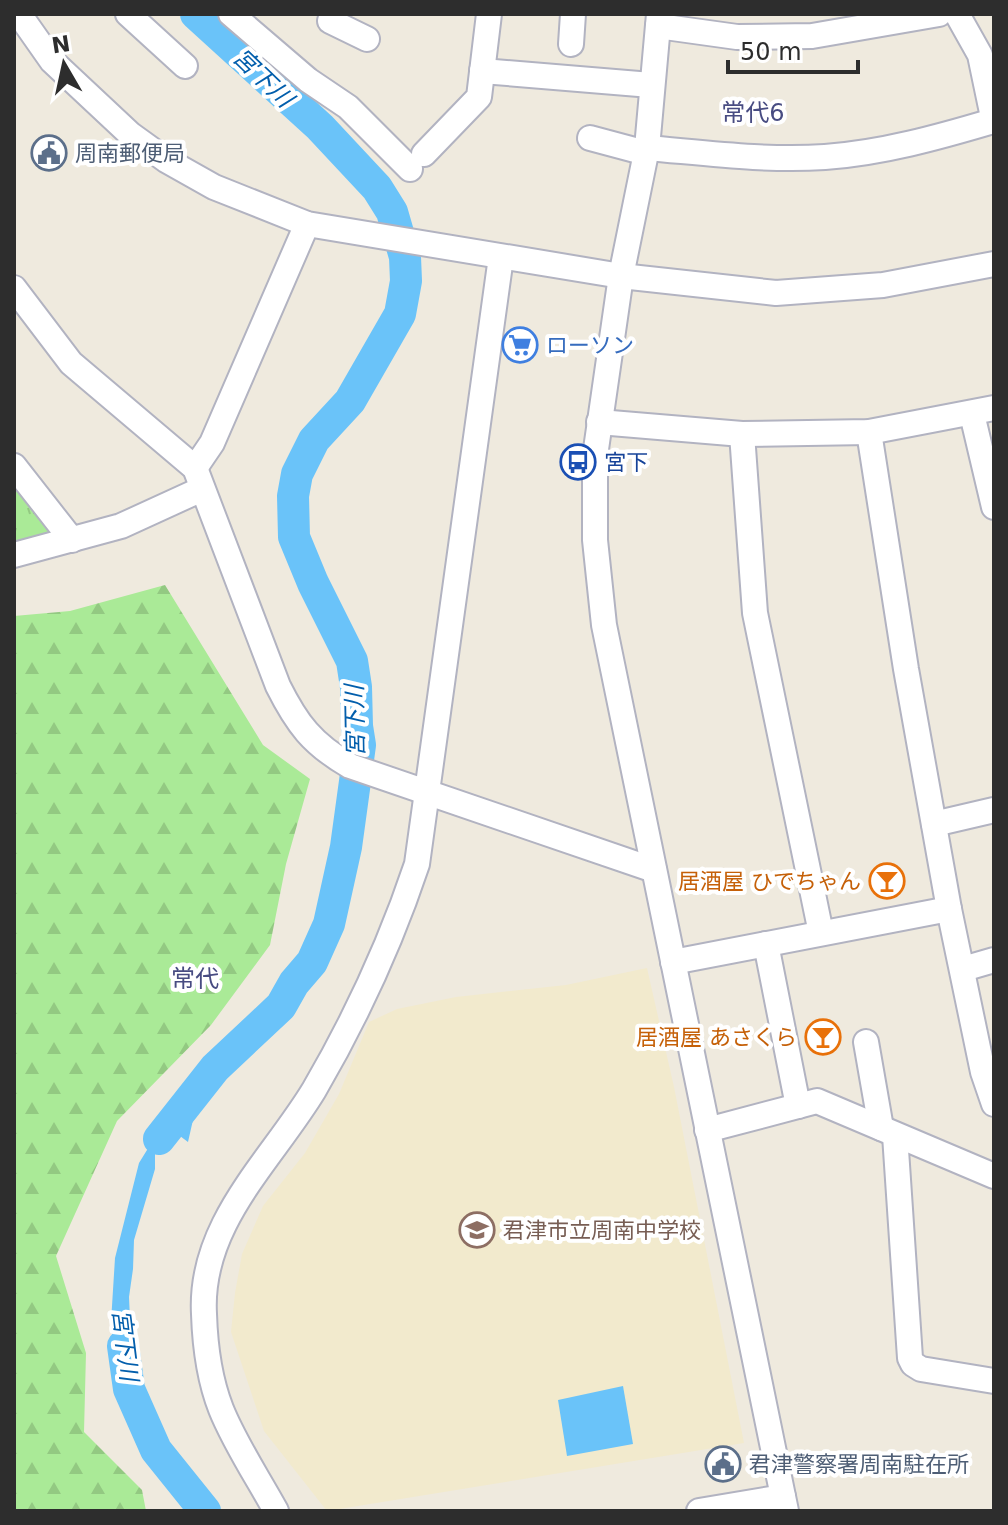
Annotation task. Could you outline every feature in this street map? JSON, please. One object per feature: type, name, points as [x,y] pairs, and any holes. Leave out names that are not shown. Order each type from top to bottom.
[{"type":"street","points":[[19,14],[52,61],[130,134],[166,160],[214,187],[307,224],[621,276],[776,293],[883,285],[994,264]]},
{"type":"street","points":[[128,14],[185,66]]},
{"type":"street","points":[[231,14],[308,80],[348,107],[417,162],[479,97],[489,14]]},
{"type":"street","points":[[332,14],[330,21],[367,39]]},
{"type":"street","points":[[571,44],[573,14]]},
{"type":"street","points":[[699,1511],[784,1504],[598,587],[593,495],[599,422],[621,276],[646,151],[659,20],[737,37],[812,36],[939,14]]},
{"type":"street","points":[[590,138],[646,151],[826,157],[932,139],[994,122],[980,55],[957,14]]},
{"type":"street","points":[[482,71],[651,85]]},
{"type":"street","points":[[14,555],[121,526],[198,478],[307,224]]},
{"type":"street","points":[[276,1511],[222,1411],[213,1382],[204,1312],[210,1262],[224,1222],[315,1088],[373,977],[400,915],[417,864],[501,257]]},
{"type":"street","points":[[14,288],[71,363],[198,478],[278,686],[291,711],[324,751],[350,766],[654,870]]},
{"type":"street","points":[[599,422],[742,434],[869,432],[983,411],[994,507]]},
{"type":"street","points":[[869,432],[906,669],[949,909],[983,1072],[994,1104]]},
{"type":"street","points":[[742,434],[755,613],[821,933]]},
{"type":"street","points":[[14,466],[72,540]]},
{"type":"street","points":[[934,824],[994,810]]},
{"type":"street","points":[[673,962],[949,909]]},
{"type":"street","points":[[766,944],[798,1106]]},
{"type":"street","points":[[963,969],[994,960]]},
{"type":"street","points":[[866,1042],[888,1132],[910,1358],[921,1369],[994,1381]]},
{"type":"street","points":[[707,1130],[817,1101],[994,1176]]},
{"type":"shaded area","name":"君津市立周南中学校","points":[[647,968],[674,1087],[744,1443],[327,1511],[264,1431],[231,1332],[242,1254],[263,1206],[305,1153],[339,1094],[369,1022],[397,1009],[456,997],[566,985]]},
{"type":"green space","points":[[14,476],[54,527],[52,535],[14,544]]},
{"type":"green space","points":[[165,585],[263,745],[310,779],[286,864],[270,945],[211,1025],[117,1121],[56,1256],[86,1353],[84,1432],[142,1490],[146,1511],[14,1511],[14,616],[70,611]]},
{"type":"water","points":[[348,635],[360,679],[361,702],[357,725],[363,731],[363,751],[347,742],[349,689],[339,636]]},
{"type":"water","points":[[181,1099],[195,1111],[188,1142],[176,1133],[155,1154],[155,1169],[134,1240],[129,1297],[133,1386],[119,1389],[111,1322],[115,1258],[139,1163],[163,1124],[161,1120],[170,1106]]},
{"type":"water","points":[[623,1386],[633,1444],[567,1456],[558,1400]]},
{"type":"waterway","name":"宮下川","points":[[159,1139],[215,1068],[281,1006],[294,983],[312,962],[329,924],[346,847],[360,745],[356,687],[352,661],[294,537],[293,496],[297,474],[314,440],[350,401],[400,314],[406,281],[405,257],[392,212],[377,188],[320,127],[196,14]]},
{"type":"waterway","name":"宮下川","points":[[123,1346],[129,1389],[156,1450],[205,1511]]},
{"type":"place","name":"周南郵便局","points":[[49,153]]},
{"type":"place","name":"ローソン","points":[[520,345]]},
{"type":"place","name":"宮下","points":[[578,462]]},
{"type":"place","name":"居酒屋 ひでちゃん","points":[[887,881]]},
{"type":"place","name":"居酒屋 あさくら","points":[[823,1037]]},
{"type":"place","name":"君津市立周南中学校","points":[[477,1230]]},
{"type":"place","name":"君津警察署周南駐在所","points":[[723,1464]]},
{"type":"district","name":"常代6","points":[[753,113]]},
{"type":"district","name":"常代","points":[[195,979]]}]
